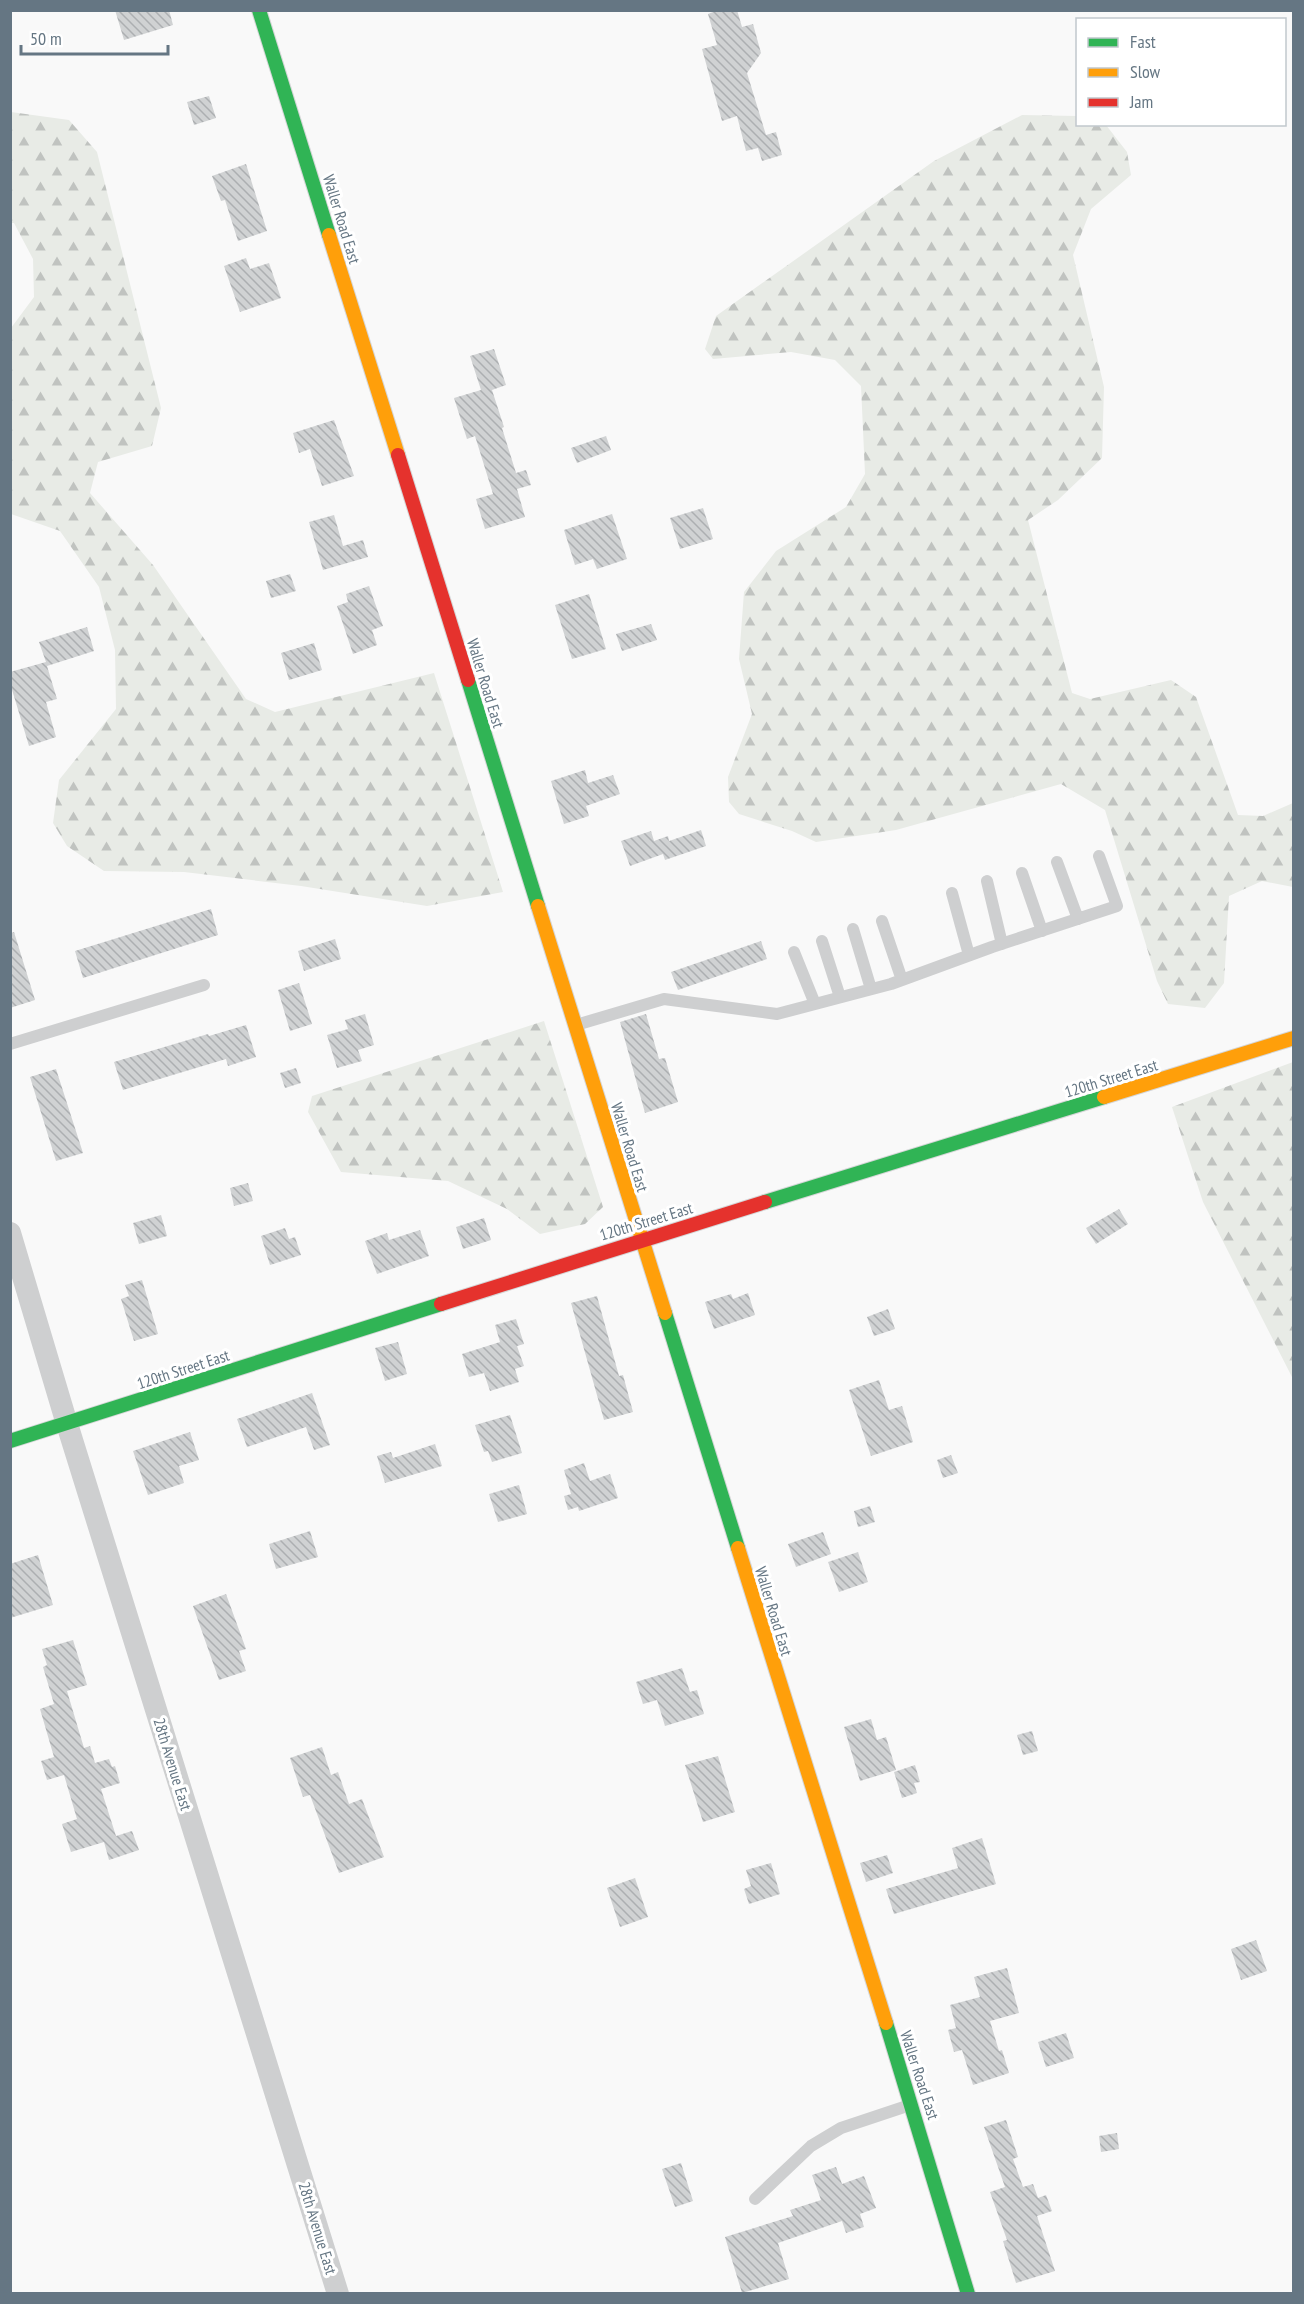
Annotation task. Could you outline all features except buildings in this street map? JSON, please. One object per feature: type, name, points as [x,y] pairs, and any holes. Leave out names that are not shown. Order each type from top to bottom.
[{"type":"street","name":"Waller Road East","points":[[259,10],[912,2104],[968,2294]]},
{"type":"street","name":"120th Street East","points":[[10,1442],[642,1240],[1293,1038]]},
{"type":"street","name":"28th Avenue East","points":[[10,1233],[67,1424],[338,2294]]},
{"type":"lane","points":[[575,1025],[664,999],[777,1014],[902,980],[1117,906],[1099,856]]},
{"type":"lane","points":[[1057,862],[1078,919]]},
{"type":"lane","points":[[1022,873],[1042,931]]},
{"type":"lane","points":[[987,881],[1002,944]]},
{"type":"lane","points":[[952,893],[969,956]]},
{"type":"lane","points":[[882,921],[902,980]]},
{"type":"lane","points":[[853,929],[871,989]]},
{"type":"lane","points":[[822,941],[840,997]]},
{"type":"lane","points":[[794,952],[815,1004]]},
{"type":"lane","points":[[10,1044],[204,985]]},
{"type":"lane","points":[[755,2199],[811,2146],[841,2127],[912,2104]]},
{"type":"green space","points":[[11,112],[69,120],[97,152],[161,408],[152,446],[98,462],[90,493],[153,565],[246,699],[275,712],[434,673],[503,892],[427,906],[301,886],[184,872],[104,871],[67,846],[53,823],[59,780],[116,709],[115,650],[99,587],[60,531],[11,514],[11,328],[34,297],[33,259],[14,223],[11,223]]},
{"type":"green space","points":[[1022,115],[1076,116],[1076,126],[1107,126],[1127,152],[1131,175],[1091,209],[1073,255],[1104,387],[1102,458],[1058,500],[1028,520],[1072,693],[1090,699],[1171,680],[1196,697],[1238,815],[1263,816],[1293,803],[1293,887],[1262,881],[1229,896],[1224,983],[1205,1008],[1168,1004],[1157,981],[1105,810],[1061,784],[896,830],[816,842],[792,831],[739,814],[729,802],[728,777],[752,714],[739,659],[744,592],[776,551],[846,507],[865,474],[861,386],[835,360],[791,352],[713,359],[705,349],[716,316],[934,161]]},
{"type":"green space","points":[[544,1021],[603,1207],[585,1224],[540,1234],[507,1209],[448,1181],[341,1172],[308,1112],[312,1096]]},
{"type":"green space","points":[[1294,1062],[1293,1379],[1203,1202],[1172,1107]]},
{"type":"traffic: fast","points":[[259,10],[329,235]]},
{"type":"traffic: fast","points":[[468,680],[538,906]]},
{"type":"traffic: fast","points":[[765,1202],[1104,1097]]},
{"type":"traffic: fast","points":[[10,1441],[441,1304]]},
{"type":"traffic: fast","points":[[665,1313],[738,1548]]},
{"type":"traffic: fast","points":[[886,2023],[968,2294]]},
{"type":"traffic: slow","points":[[329,235],[398,455]]},
{"type":"traffic: slow","points":[[538,906],[665,1313]]},
{"type":"traffic: slow","points":[[1104,1097],[1294,1038]]},
{"type":"traffic: slow","points":[[738,1548],[886,2023]]},
{"type":"traffic: jam","points":[[398,455],[468,680]]},
{"type":"traffic: jam","points":[[441,1304],[765,1202]]}]
